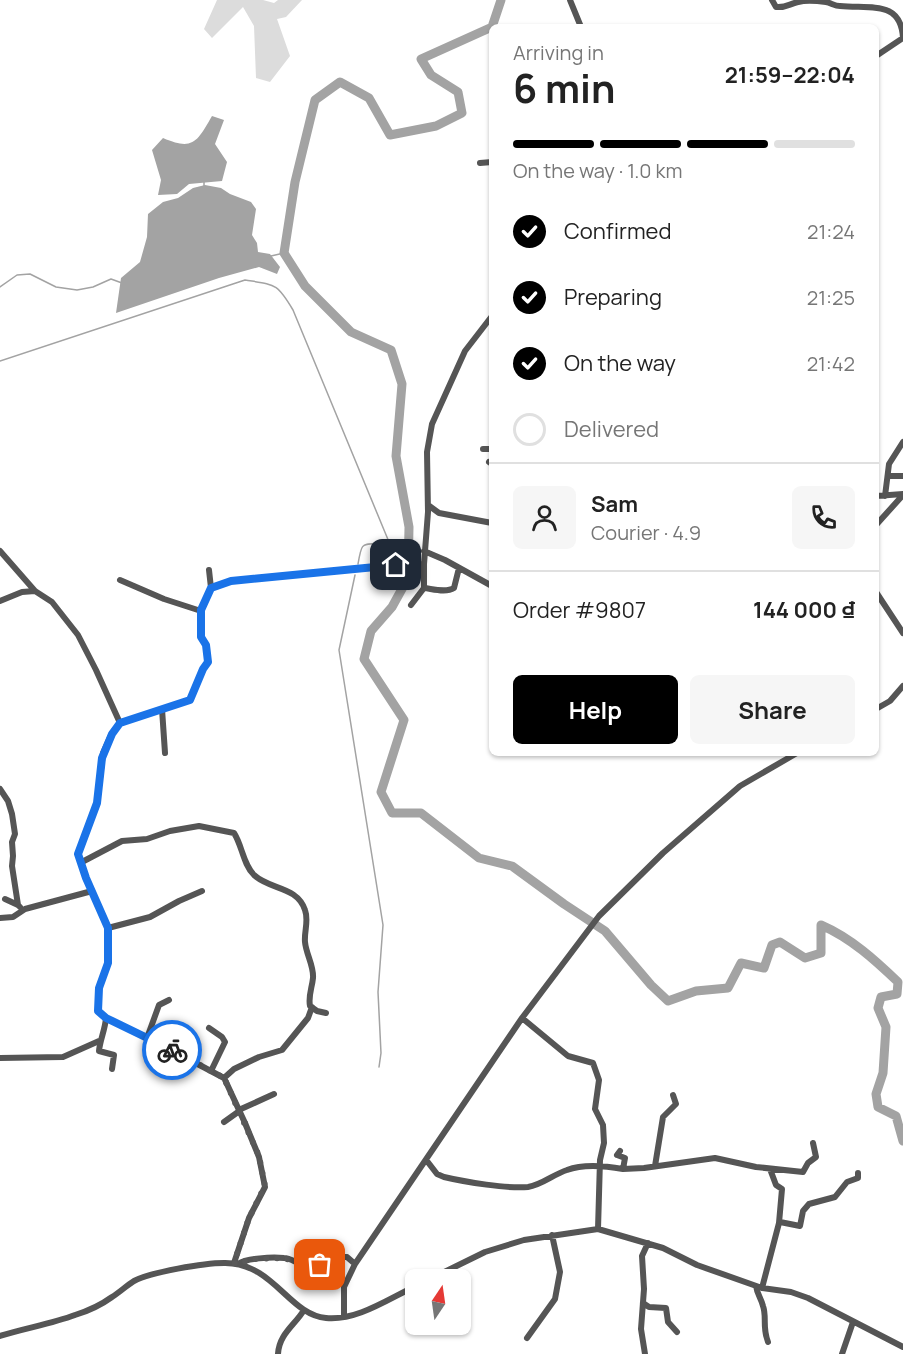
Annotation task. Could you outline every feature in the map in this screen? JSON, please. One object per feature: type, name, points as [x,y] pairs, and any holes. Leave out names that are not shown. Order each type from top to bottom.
[{"type":"street","points":[[570,0],[580,24]]},
{"type":"street","points":[[772,0],[776,7],[785,8],[799,2],[826,2],[838,6],[887,6],[896,12],[902,24],[903,38],[879,54]]},
{"type":"street","points":[[480,163],[489,162]]},
{"type":"street","points":[[411,606],[424,588],[423,564],[428,505],[427,452],[432,424],[465,351],[489,320]]},
{"type":"street","points":[[885,495],[889,464],[903,442]]},
{"type":"street","points":[[483,449],[489,449]]},
{"type":"street","points":[[888,476],[903,476]]},
{"type":"street","points":[[879,496],[903,495]]},
{"type":"street","points":[[879,522],[903,495]]},
{"type":"street","points":[[428,505],[439,513],[489,522]]},
{"type":"street","points":[[0,551],[35,591],[52,602],[78,635],[120,723]]},
{"type":"street","points":[[424,552],[489,584]]},
{"type":"street","points":[[211,588],[231,581],[423,564]]},
{"type":"street","points":[[424,588],[450,591],[454,588],[459,568]]},
{"type":"street","points":[[209,570],[211,588],[201,610],[201,637],[206,645],[208,662],[190,700],[120,723],[112,734],[102,758],[97,803],[78,854],[108,928],[108,963],[99,988],[98,1011],[106,1018],[225,1080],[259,1156],[265,1186],[249,1218],[236,1264]]},
{"type":"street","points":[[120,580],[164,599],[201,610]]},
{"type":"street","points":[[0,601],[22,592],[35,591]]},
{"type":"street","points":[[879,597],[903,633]]},
{"type":"street","points":[[879,707],[890,701],[903,686]]},
{"type":"street","points":[[162,709],[165,753]]},
{"type":"street","points":[[344,1316],[344,1287],[355,1264],[522,1018],[599,916],[663,853],[741,786],[793,756]]},
{"type":"street","points":[[0,789],[8,801],[12,814],[15,834],[12,842],[12,866],[20,908]]},
{"type":"street","points":[[82,862],[123,841],[160,836],[170,831],[199,826],[234,833],[252,873],[270,885],[292,893],[302,904],[306,912],[305,941],[313,976],[309,1000],[317,1011],[326,1013]]},
{"type":"street","points":[[0,918],[13,917],[20,908],[92,891]]},
{"type":"street","points":[[108,928],[150,917],[202,891]]},
{"type":"street","points":[[5,899],[20,908]]},
{"type":"street","points":[[147,1038],[159,1005],[169,1000]]},
{"type":"street","points":[[225,1080],[234,1069],[259,1057],[282,1050],[308,1018],[312,1007]]},
{"type":"street","points":[[106,1018],[99,1041],[99,1052],[112,1054]]},
{"type":"street","points":[[522,1018],[568,1056],[594,1063],[599,1080],[595,1109],[603,1125],[604,1143],[600,1166],[597,1229]]},
{"type":"street","points":[[209,1028],[225,1042],[211,1071]]},
{"type":"street","points":[[0,1058],[63,1057],[99,1041]]},
{"type":"street","points":[[104,1060],[112,1054]]},
{"type":"street","points":[[112,1054],[115,1057],[112,1069]]},
{"type":"street","points":[[224,1122],[239,1111],[274,1094]]},
{"type":"street","points":[[655,1166],[663,1117],[676,1104],[672,1095]]},
{"type":"street","points":[[427,1161],[437,1174],[444,1178],[529,1186],[566,1170],[600,1166],[644,1168],[715,1158],[770,1169],[803,1172],[808,1163],[816,1157],[813,1143]]},
{"type":"street","points":[[620,1150],[617,1155],[626,1158],[623,1168]]},
{"type":"street","points":[[768,1342],[764,1330],[764,1307],[757,1295],[780,1222],[782,1189],[776,1185],[770,1169]]},
{"type":"street","points":[[780,1222],[800,1226],[802,1211],[809,1204],[835,1197],[847,1182],[858,1178],[858,1173]]},
{"type":"street","points":[[450,1269],[485,1252],[524,1240],[597,1229],[663,1248],[697,1265],[759,1287],[791,1292],[808,1298],[903,1347]]},
{"type":"street","points":[[527,1338],[555,1299],[560,1272],[552,1235]]},
{"type":"street","points":[[645,1354],[641,1329],[644,1289],[642,1256],[648,1243]]},
{"type":"street","points":[[236,1264],[254,1259],[285,1258],[298,1264],[320,1265],[341,1257],[347,1257],[355,1264]]},
{"type":"street","points":[[0,1336],[74,1316],[111,1298],[136,1280],[172,1270],[213,1263],[236,1264],[265,1276],[304,1310],[315,1316],[327,1318],[357,1314],[405,1291]]},
{"type":"street","points":[[643,1303],[649,1307],[666,1308],[668,1322],[677,1332]]},
{"type":"street","points":[[278,1354],[284,1334],[304,1310]]},
{"type":"street","points":[[842,1354],[853,1322]]},
{"type":"shaded area","points":[[217,0],[263,0],[274,3],[278,0],[302,0],[286,17],[277,19],[290,56],[270,82],[256,78],[254,26],[243,7],[212,38],[204,29]]},
{"type":"shaded area","points":[[212,116],[224,120],[215,144],[227,162],[222,181],[189,184],[177,194],[158,195],[161,180],[152,150],[163,138],[181,144],[193,142]]},
{"type":"shaded area","points":[[205,185],[221,188],[251,202],[256,209],[252,235],[257,243],[258,252],[270,254],[280,267],[277,274],[259,267],[116,313],[121,278],[140,262],[147,237],[148,214],[163,202],[178,198],[193,188]]},
{"type":"waterway","points":[[493,24],[501,0]]},
{"type":"waterway","points":[[489,28],[421,59],[431,75],[458,92],[462,113],[436,126],[390,135],[369,98],[340,82],[315,100],[295,182],[284,253],[305,286],[351,332],[391,350],[402,384],[396,456],[409,527],[408,578],[392,607],[371,631],[364,659],[404,720],[381,792],[392,813],[421,813],[479,858],[512,866],[605,931],[651,985],[668,1001],[696,991],[728,988],[741,963],[764,968],[772,945],[780,942],[805,958],[821,953],[821,925],[852,943],[898,982],[897,994],[881,997],[878,1008],[886,1027],[883,1073],[876,1094],[878,1107],[896,1116],[903,1141]]},
{"type":"waterway","points":[[271,256],[284,253]]},
{"type":"waterway","points":[[0,287],[17,275],[30,274],[56,287],[77,290],[93,287],[111,279],[122,283]]},
{"type":"waterway","points":[[0,361],[245,280],[275,287],[293,310],[389,542]]},
{"type":"waterway","points":[[389,542],[409,541]]},
{"type":"waterway","points":[[358,564],[360,551],[364,546],[383,543]]},
{"type":"waterway","points":[[355,575],[339,650],[383,925],[378,992],[381,1053],[379,1067]]},
{"type":"way so far","points":[[172,1050],[224,1078],[259,1156],[265,1186],[249,1218],[234,1263],[254,1259],[285,1258],[298,1264],[320,1265]]},
{"type":"route","points":[[172,1050],[106,1018],[98,1011],[99,988],[108,963],[108,928],[78,854],[97,803],[101,762],[112,734],[120,723],[190,700],[208,662],[206,645],[201,637],[201,610],[211,588],[231,581],[396,565]]}]
